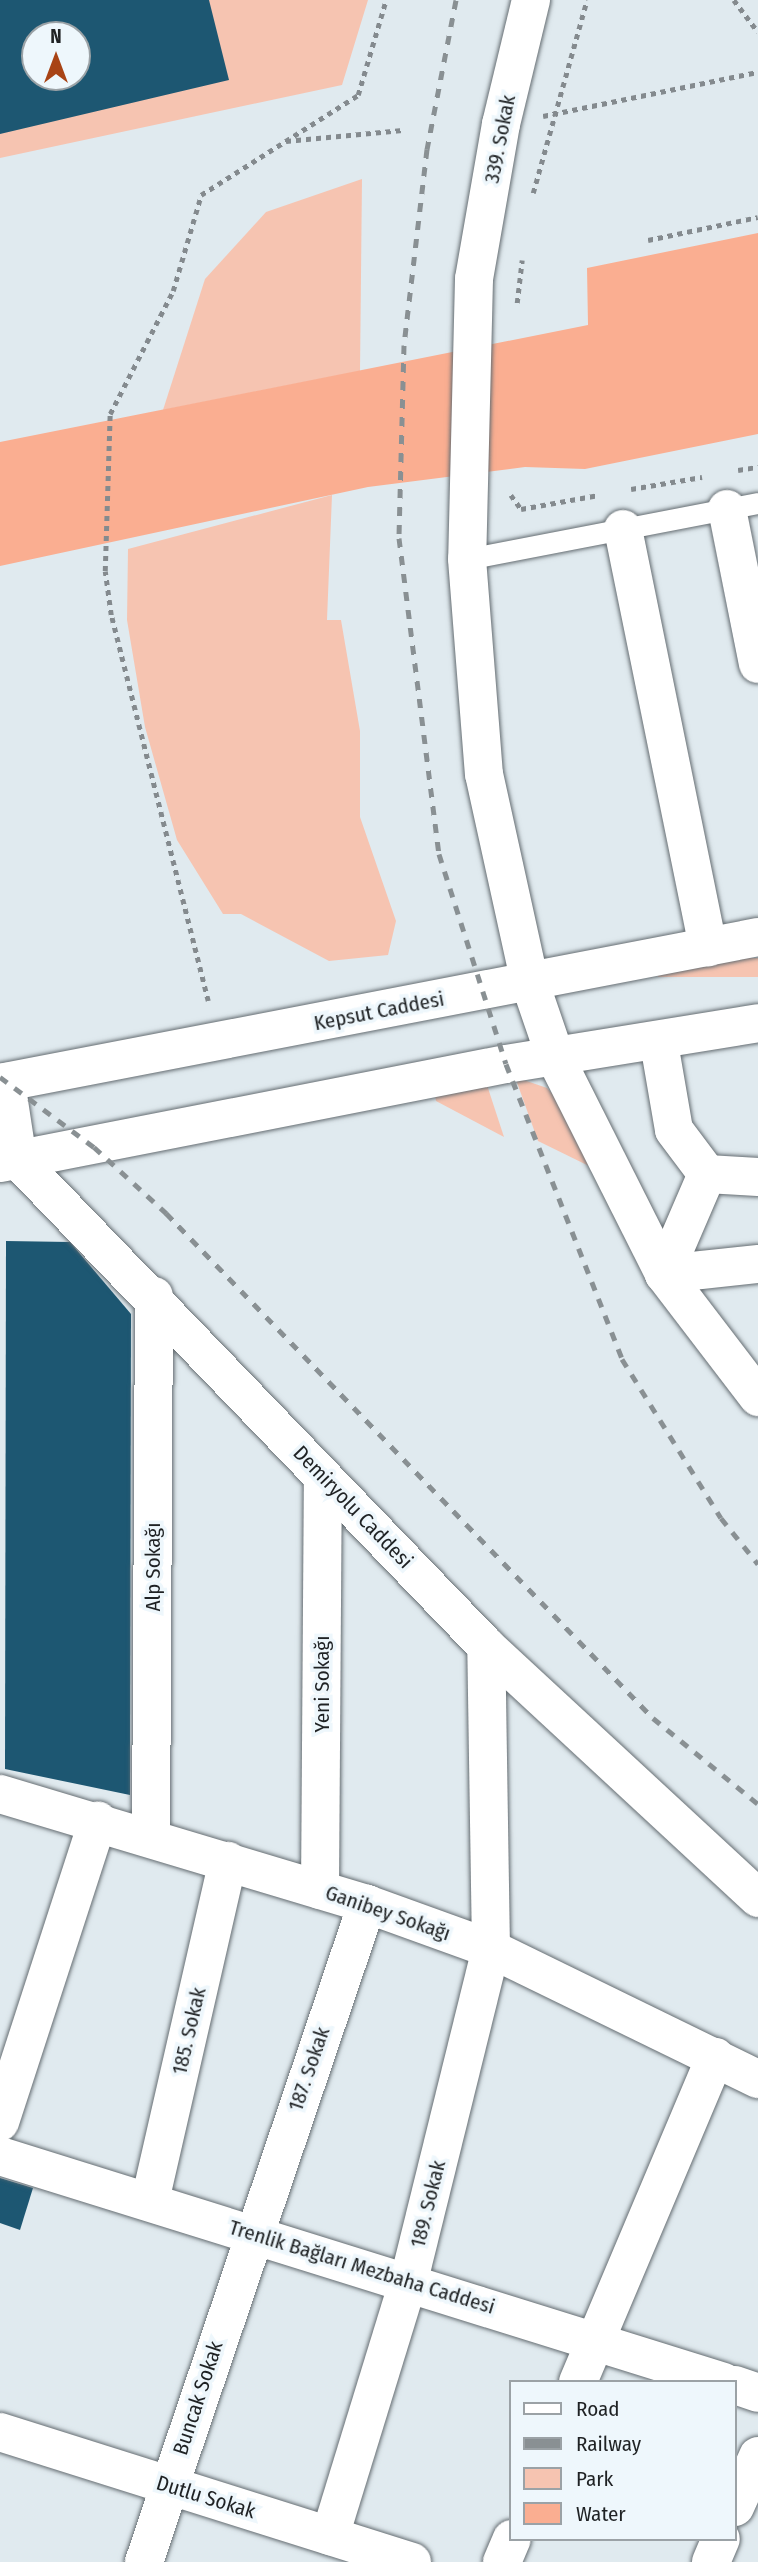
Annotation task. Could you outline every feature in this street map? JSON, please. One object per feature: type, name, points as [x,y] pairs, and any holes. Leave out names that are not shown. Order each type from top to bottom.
[{"type":"street","name":"339. Sokak","points":[[531,0],[501,124],[474,279],[467,559],[484,774],[530,983],[556,1059],[664,1273],[758,1397]]},
{"type":"street","points":[[742,506],[758,664]]},
{"type":"street","points":[[623,529],[708,947]]},
{"type":"street","name":"Kepsut Caddesi","points":[[3,1082],[530,983],[758,937]]},
{"type":"street","points":[[3,1082],[9,1162],[758,1023]]},
{"type":"street","points":[[659,1043],[674,1130],[707,1174],[758,1177]]},
{"type":"street","name":"Demiryolu Caddesi","points":[[9,1162],[154,1296],[486,1646],[758,1898]]},
{"type":"street","points":[[707,1174],[664,1273],[758,1264]]},
{"type":"street","name":"Alp Sokağı","points":[[151,1837],[154,1296]]},
{"type":"street","name":"Yeni Sokağı","points":[[320,1890],[323,1477]]},
{"type":"street","name":"189. Sokak","points":[[330,2536],[409,2280],[491,1949],[486,1646]]},
{"type":"street","name":"Ganibey Sokağı","points":[[0,1794],[98,1821],[367,1904],[491,1949],[758,2079]]},
{"type":"street","points":[[0,2122],[98,1821]]},
{"type":"street","name":"185. Sokak","points":[[150,2201],[228,1861]]},
{"type":"street","name":"187. Sokak","points":[[252,2234],[367,1904]]},
{"type":"street","points":[[579,2380],[715,2057]]},
{"type":"street","name":"Trenlik Bağları Mezbaha Caddesi","points":[[0,2156],[409,2280],[718,2380]]},
{"type":"street","name":"Buncak Sokak","points":[[144,2562],[252,2234]]},
{"type":"street","points":[[737,2386],[758,2393]]},
{"type":"street","name":"Dutlu Sokak","points":[[0,2432],[412,2562]]},
{"type":"street","points":[[737,2503],[758,2456]]},
{"type":"street","points":[[502,2562],[511,2541]]},
{"type":"street","points":[[711,2562],[720,2541]]},
{"type":"lane","points":[[467,559],[742,506]]},
{"type":"path","points":[[218,1042],[111,615],[105,571],[110,414],[173,291],[201,195],[358,95],[386,0]]},
{"type":"path","points":[[529,209],[587,0]]},
{"type":"path","points":[[734,0],[758,32]]},
{"type":"path","points":[[553,116],[758,72]]},
{"type":"path","points":[[285,142],[402,130]]},
{"type":"path","points":[[648,240],[758,217]]},
{"type":"path","points":[[517,300],[523,248]]},
{"type":"green space","points":[[0,0],[368,0],[342,85],[0,158]]},
{"type":"green space","points":[[362,179],[360,371],[163,410],[205,279],[266,212]]},
{"type":"green space","points":[[332,495],[327,620],[341,620],[360,731],[360,817],[396,921],[388,955],[329,961],[241,914],[223,914],[177,840],[145,727],[127,620],[128,549]]},
{"type":"green space","points":[[658,958],[758,958],[758,977],[658,977]]},
{"type":"green space","points":[[515,1077],[547,1088],[564,1106],[591,1167],[538,1141]]},
{"type":"green space","points":[[486,1082],[504,1137],[436,1101],[435,1095]]},
{"type":"water","points":[[758,233],[758,434],[585,469],[525,467],[368,487],[0,566],[0,442],[588,325],[587,268]]},
{"type":"building","points":[[0,0],[209,0],[229,80],[0,134]]},
{"type":"building","points":[[6,1241],[70,1242],[131,1314],[130,1795],[5,1769]]},
{"type":"building","points":[[0,2178],[33,2188],[20,2230],[0,2223]]},
{"type":"railway","points":[[456,0],[427,149],[404,345],[399,538],[439,854],[506,1064],[622,1359],[721,1518],[758,1564]]},
{"type":"railway","points":[[0,1077],[94,1147],[166,1213],[653,1718],[758,1804]]}]
